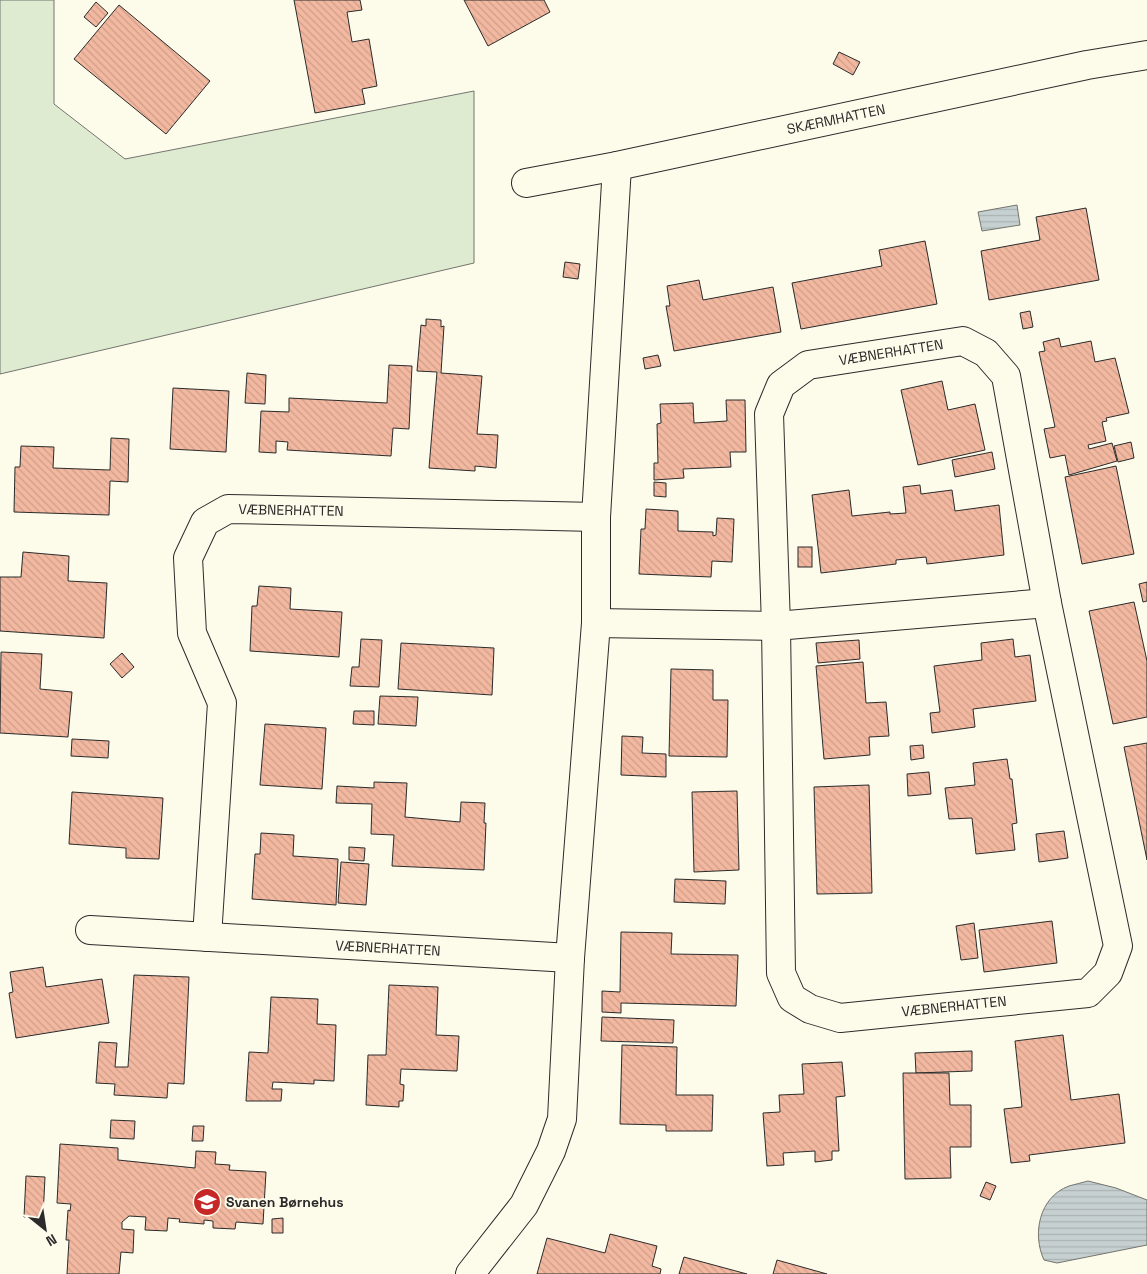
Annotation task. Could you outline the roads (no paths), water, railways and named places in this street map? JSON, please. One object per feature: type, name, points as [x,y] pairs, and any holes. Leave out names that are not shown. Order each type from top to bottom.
[{"type":"street","name":"SKÆRMHATTEN","points":[[526,183],[617,166],[1078,67],[1147,54]]},
{"type":"street","points":[[470,1274],[524,1205],[551,1150],[562,1119],[570,958],[596,624],[596,517],[617,166]]},
{"type":"street","name":"VÆBNERHATTEN","points":[[963,341],[986,353],[1006,376],[1047,604],[1118,946],[1108,973],[1088,993],[840,1018],[810,1009],[792,998],[781,974],[776,626],[768,414],[781,386],[808,365],[963,341]]},
{"type":"street","name":"VÆBNERHATTEN","points":[[207,937],[222,703],[192,633],[188,558],[205,522],[228,508],[596,517]]},
{"type":"street","points":[[596,624],[776,626],[1047,604]]},
{"type":"street","name":"VÆBNERHATTEN","points":[[90,930],[570,958]]},
{"type":"place","name":"Svanen Børnehus","points":[[207,1202]]}]
